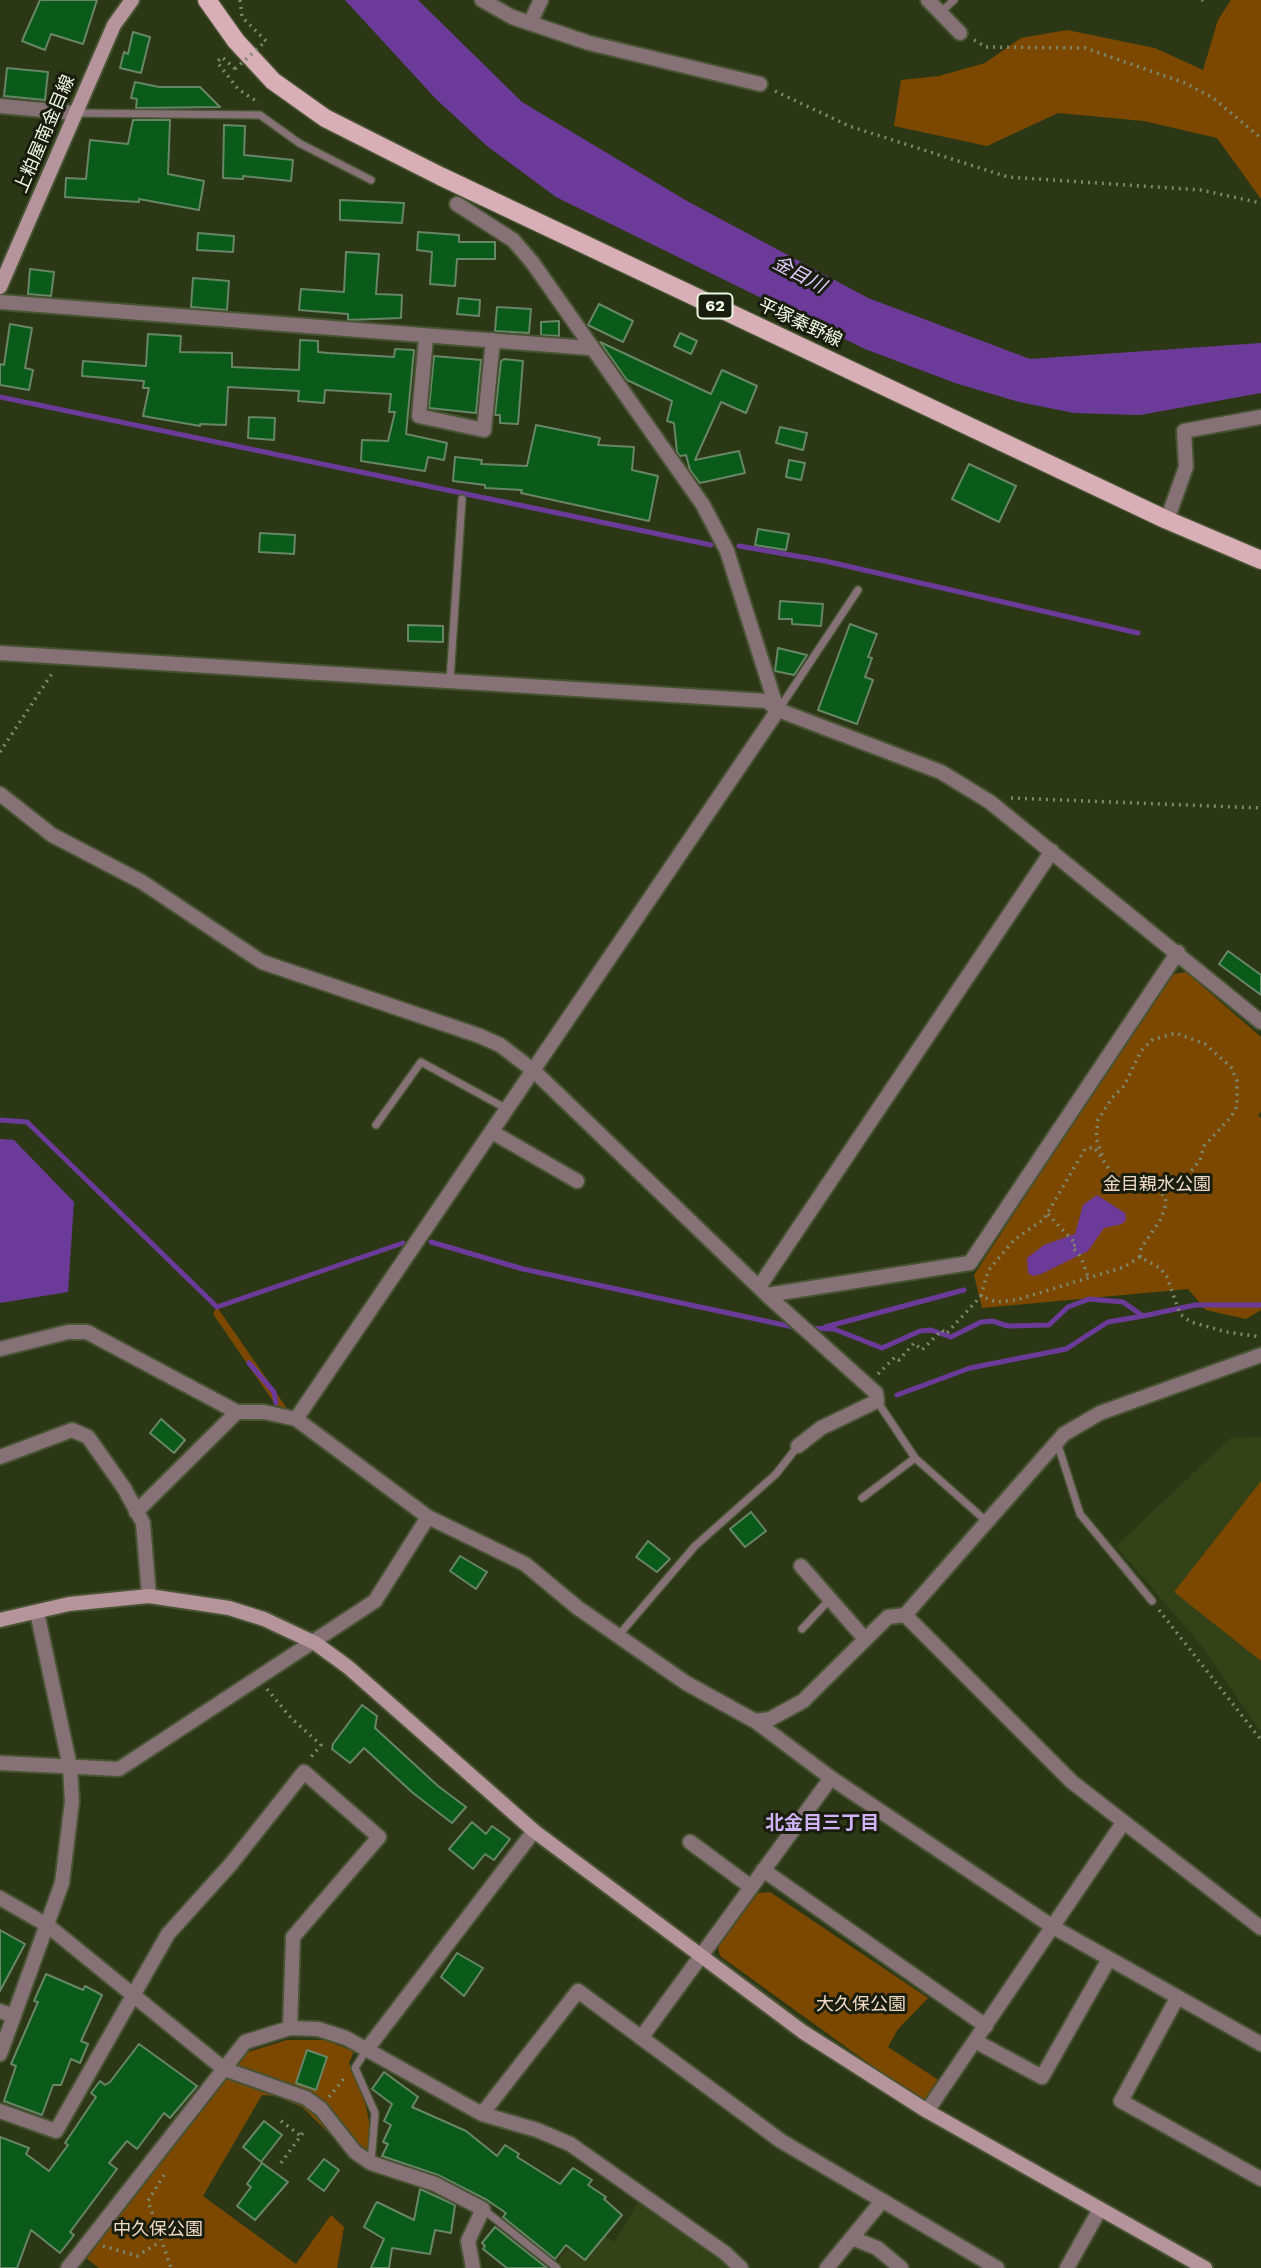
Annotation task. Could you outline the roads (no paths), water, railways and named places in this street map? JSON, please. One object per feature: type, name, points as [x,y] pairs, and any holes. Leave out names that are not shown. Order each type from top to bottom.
[{"type":"main road","name":"平塚秦野線","points":[[207,0],[236,41],[273,82],[325,118],[440,176],[1167,520],[1261,560]]},
{"type":"street","name":"上粕屋南金目線","points":[[0,287],[114,25],[132,0]]},
{"type":"street","points":[[482,0],[530,23],[589,43],[760,84]]},
{"type":"street","points":[[530,23],[541,0]]},
{"type":"street","points":[[928,0],[960,33]]},
{"type":"street","points":[[0,106],[75,113]]},
{"type":"street","points":[[457,204],[513,240],[703,505],[727,551],[778,710]]},
{"type":"street","points":[[0,302],[589,348]]},
{"type":"street","points":[[426,337],[419,416],[484,430],[493,340]]},
{"type":"street","points":[[1167,520],[1186,467],[1184,431],[1261,417]]},
{"type":"street","points":[[0,653],[767,701],[778,710],[941,772],[990,802],[1261,1022]]},
{"type":"street","points":[[296,1419],[778,710]]},
{"type":"street","points":[[0,793],[52,835],[142,882],[262,962],[480,1036],[500,1045],[534,1071],[763,1291],[876,1393],[877,1401],[821,1428],[798,1446]]},
{"type":"street","points":[[763,1291],[1052,851]]},
{"type":"street","points":[[763,1291],[970,1263],[1178,952]]},
{"type":"street","points":[[492,1132],[577,1181]]},
{"type":"street","points":[[0,1349],[68,1332],[87,1332],[237,1412],[264,1412],[296,1419],[428,1517],[525,1564],[618,1636],[686,1683],[755,1721],[831,1779],[1053,1927],[1261,2045]]},
{"type":"street","points":[[755,1721],[770,1719],[803,1701],[888,1617],[905,1615],[985,1520],[1064,1434],[1100,1413],[1261,1355]]},
{"type":"street","points":[[136,1511],[237,1412]]},
{"type":"street","points":[[0,1457],[72,1430],[88,1437],[124,1488],[143,1523],[149,1596]]},
{"type":"street","points":[[0,1763],[119,1769],[315,1643],[375,1601],[428,1517]]},
{"type":"street","points":[[801,1566],[864,1639]]},
{"type":"street","points":[[0,1620],[80,1602],[149,1596],[229,1608],[264,1619],[315,1643],[348,1667],[534,1831],[803,2032],[927,2112],[1205,2268]]},
{"type":"street","points":[[0,2054],[7,2014],[47,1925],[61,1883],[72,1801],[70,1767],[37,1612]]},
{"type":"street","points":[[905,1615],[1072,1782],[1261,1928]]},
{"type":"street","points":[[0,2111],[55,2131],[168,1934],[231,1864],[304,1772],[379,1837],[293,1937],[290,2028]]},
{"type":"street","points":[[641,2038],[831,1779]]},
{"type":"street","points":[[927,2112],[1123,1823]]},
{"type":"street","points":[[367,2049],[534,1831]]},
{"type":"street","points":[[690,1842],[751,1887]]},
{"type":"street","points":[[763,1870],[986,2026]]},
{"type":"street","points":[[0,1898],[47,1925],[132,1997],[224,2069],[290,2091],[321,2109],[355,2152],[371,2163],[435,2184],[483,2209],[468,2241],[473,2268]]},
{"type":"street","points":[[975,2041],[1042,2077],[1110,1959]]},
{"type":"street","points":[[482,2114],[578,1991],[781,2141],[997,2268]]},
{"type":"street","points":[[1177,1998],[1121,2101],[1261,2179]]},
{"type":"street","points":[[68,2268],[245,2042],[290,2028],[318,2029],[367,2049],[482,2114],[537,2130],[570,2144],[714,2245],[741,2268]]},
{"type":"street","points":[[827,2268],[882,2202]]},
{"type":"street","points":[[1067,2268],[1100,2209]]},
{"type":"street","points":[[852,2238],[877,2248],[901,2268]]},
{"type":"lane","points":[[940,13],[954,0]]},
{"type":"lane","points":[[75,113],[260,115],[299,143],[371,180]]},
{"type":"lane","points":[[450,680],[462,499]]},
{"type":"lane","points":[[778,710],[858,590]]},
{"type":"lane","points":[[376,1125],[421,1062],[507,1109]]},
{"type":"lane","points":[[877,1401],[915,1458],[985,1520]]},
{"type":"lane","points":[[1057,1441],[1080,1514],[1152,1601]]},
{"type":"lane","points":[[618,1636],[695,1546],[776,1474],[798,1446]]},
{"type":"lane","points":[[862,1498],[915,1458]]},
{"type":"lane","points":[[802,1629],[831,1598]]},
{"type":"lane","points":[[367,2049],[355,2068],[375,2113],[371,2163]]},
{"type":"lane","points":[[483,2209],[557,2268]]},
{"type":"water","name":"金目川","points":[[345,0],[418,0],[522,102],[687,201],[868,298],[1030,359],[1261,343],[1261,393],[1140,415],[1074,413],[1019,402],[955,383],[865,349],[556,197],[487,146],[436,99]]},
{"type":"water","points":[[0,1139],[14,1140],[74,1202],[68,1292],[0,1303]]},
{"type":"water","points":[[1097,1195],[1125,1213],[1126,1220],[1122,1224],[1104,1228],[1088,1251],[1041,1274],[1033,1276],[1028,1273],[1027,1258],[1044,1245],[1075,1234],[1083,1205]]},
{"type":"waterway","points":[[0,397],[711,545]]},
{"type":"waterway","points":[[739,546],[825,561],[1138,633]]},
{"type":"waterway","points":[[0,1120],[27,1122],[217,1307],[403,1243]]},
{"type":"waterway","points":[[431,1242],[523,1269],[798,1328]]},
{"type":"waterway","points":[[825,1327],[964,1290]]},
{"type":"waterway","points":[[807,1328],[834,1329],[882,1348],[920,1331],[931,1330],[951,1337],[981,1322],[992,1321],[1008,1326],[1049,1325],[1068,1307],[1089,1299],[1123,1302],[1143,1316],[1195,1305],[1261,1305]]},
{"type":"waterway","points":[[897,1395],[970,1368],[1066,1349],[1108,1322],[1143,1316]]},
{"type":"waterway","points":[[249,1363],[274,1392],[276,1403]]},
{"type":"district","name":"北金目三丁目","points":[[822,1823]]},
{"type":"park label","name":"金目親水公園","points":[[1157,1185]]},
{"type":"park label","name":"大久保公園","points":[[861,2005]]},
{"type":"park label","name":"中久保公園","points":[[158,2230]]}]
